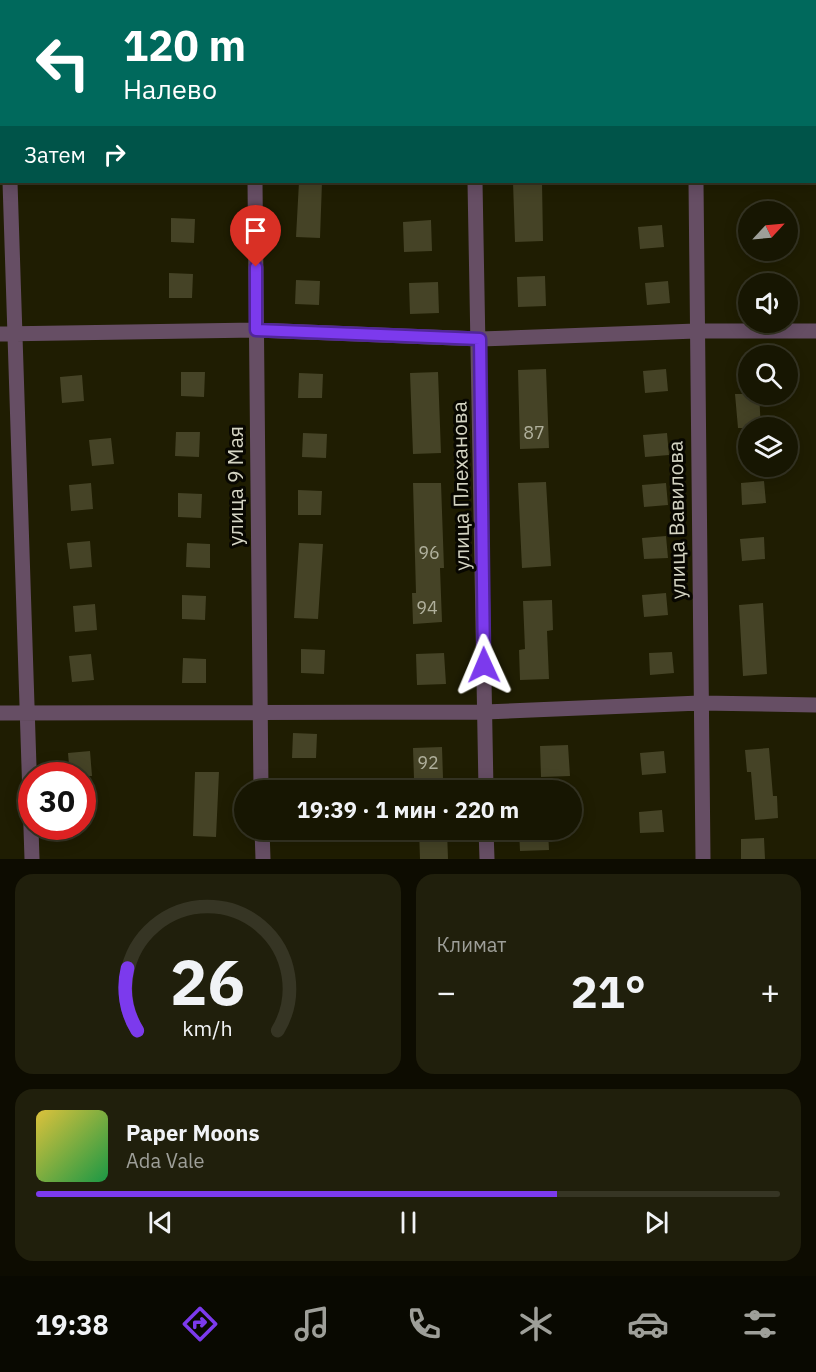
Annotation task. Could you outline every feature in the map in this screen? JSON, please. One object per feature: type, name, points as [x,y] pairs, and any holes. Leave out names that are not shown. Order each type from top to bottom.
[{"type":"street","points":[[10,183],[7,334],[27,713],[32,859]]},
{"type":"street","name":"улица 9 Мая","points":[[255,183],[261,780]]},
{"type":"street","name":"улица Плеханова","points":[[476,183],[486,780]]},
{"type":"street","name":"улица Вавилова","points":[[696,183],[703,859]]},
{"type":"street","points":[[7,334],[256,330],[480,339],[696,331],[816,331]]},
{"type":"street","points":[[0,713],[485,712],[700,704],[816,705]]},
{"type":"street","points":[[262,840],[263,859]]},
{"type":"street","points":[[486,840],[487,859]]},
{"type":"building","points":[[299,183],[322,183],[320,238],[296,237]]},
{"type":"building","points":[[513,183],[542,183],[543,241],[515,242]]},
{"type":"building","points":[[171,218],[195,219],[194,243],[171,242]]},
{"type":"building","points":[[431,220],[432,251],[404,252],[403,222]]},
{"type":"building","points":[[662,225],[664,247],[640,249],[638,227]]},
{"type":"building","points":[[169,273],[193,274],[192,298],[169,298]]},
{"type":"building","points":[[545,276],[546,306],[518,307],[517,277]]},
{"type":"building","points":[[296,280],[320,281],[319,305],[295,304]]},
{"type":"building","points":[[668,281],[670,303],[647,305],[645,283]]},
{"type":"building","points":[[438,282],[439,313],[410,314],[409,283]]},
{"type":"building","points":[[546,369],[549,448],[520,449],[518,370]]},
{"type":"building","points":[[666,369],[668,391],[645,393],[643,371]]},
{"type":"building","points":[[181,372],[205,372],[204,397],[181,396]]},
{"type":"building","points":[[438,372],[441,453],[413,454],[410,373]]},
{"type":"building","points":[[299,373],[323,374],[322,398],[298,398]]},
{"type":"building","points":[[82,375],[84,401],[62,403],[60,377]]},
{"type":"building","points":[[735,394],[738,394],[738,405],[760,405],[760,417],[738,417],[738,428]]},
{"type":"building","points":[[176,432],[200,432],[199,457],[175,456]]},
{"type":"building","points":[[303,433],[327,434],[326,458],[302,457]]},
{"type":"building","points":[[667,433],[669,455],[645,457],[643,435]]},
{"type":"building","points":[[111,438],[114,464],[92,466],[89,440]]},
{"type":"building","points":[[764,481],[766,503],[742,505],[741,483]]},
{"type":"building","points":[[546,482],[551,566],[522,568],[518,483]]},
{"type":"building","points":[[91,483],[93,509],[71,511],[69,485]]},
{"type":"building","points":[[413,483],[441,483],[444,568],[440,568],[442,622],[413,624],[412,593],[416,593]]},
{"type":"building","points":[[666,483],[668,505],[644,507],[642,485]]},
{"type":"building","points":[[298,490],[322,491],[321,515],[298,515]]},
{"type":"building","points":[[178,493],[202,494],[201,518],[178,517]]},
{"type":"building","points":[[666,536],[668,558],[644,559],[642,538]]},
{"type":"building","points":[[764,537],[765,559],[742,561],[740,539]]},
{"type":"building","points":[[90,541],[92,567],[70,569],[67,543]]},
{"type":"building","points":[[187,543],[210,544],[210,568],[186,567]]},
{"type":"building","points":[[299,543],[323,544],[318,619],[294,618]]},
{"type":"building","points":[[666,593],[668,615],[644,617],[642,595]]},
{"type":"building","points":[[182,595],[206,596],[205,620],[182,619]]},
{"type":"building","points":[[552,600],[553,630],[547,631],[549,679],[520,680],[519,650],[525,649],[523,601]]},
{"type":"building","points":[[763,603],[767,674],[743,676],[739,605]]},
{"type":"building","points":[[95,604],[97,630],[75,632],[73,606]]},
{"type":"building","points":[[301,649],[325,650],[324,674],[301,673]]},
{"type":"building","points":[[672,652],[674,673],[650,675],[649,653]]},
{"type":"building","points":[[444,653],[446,684],[417,685],[416,654]]},
{"type":"building","points":[[91,654],[94,680],[72,682],[69,656]]},
{"type":"building","points":[[183,658],[206,659],[206,683],[182,683]]},
{"type":"building","points":[[293,733],[317,734],[316,758],[292,758]]},
{"type":"building","points":[[568,745],[570,776],[541,777],[540,746]]},
{"type":"building","points":[[442,747],[443,778],[414,779],[413,748]]},
{"type":"building","points":[[769,748],[773,796],[777,796],[778,818],[755,820],[751,772],[747,772],[745,750]]},
{"type":"building","points":[[90,751],[91,762],[69,762],[68,753]]},
{"type":"building","points":[[664,751],[666,773],[642,775],[640,753]]},
{"type":"building","points":[[195,772],[219,772],[216,837],[193,836]]},
{"type":"building","points":[[662,810],[664,832],[640,833],[639,812]]},
{"type":"building","points":[[764,838],[765,859],[741,859],[741,839]]},
{"type":"building","points":[[419,840],[447,840],[448,859],[420,859]]},
{"type":"building","points":[[519,840],[548,840],[549,850],[520,851]]},
{"type":"route","points":[[256,267],[256,330],[480,339],[484,665]]}]
